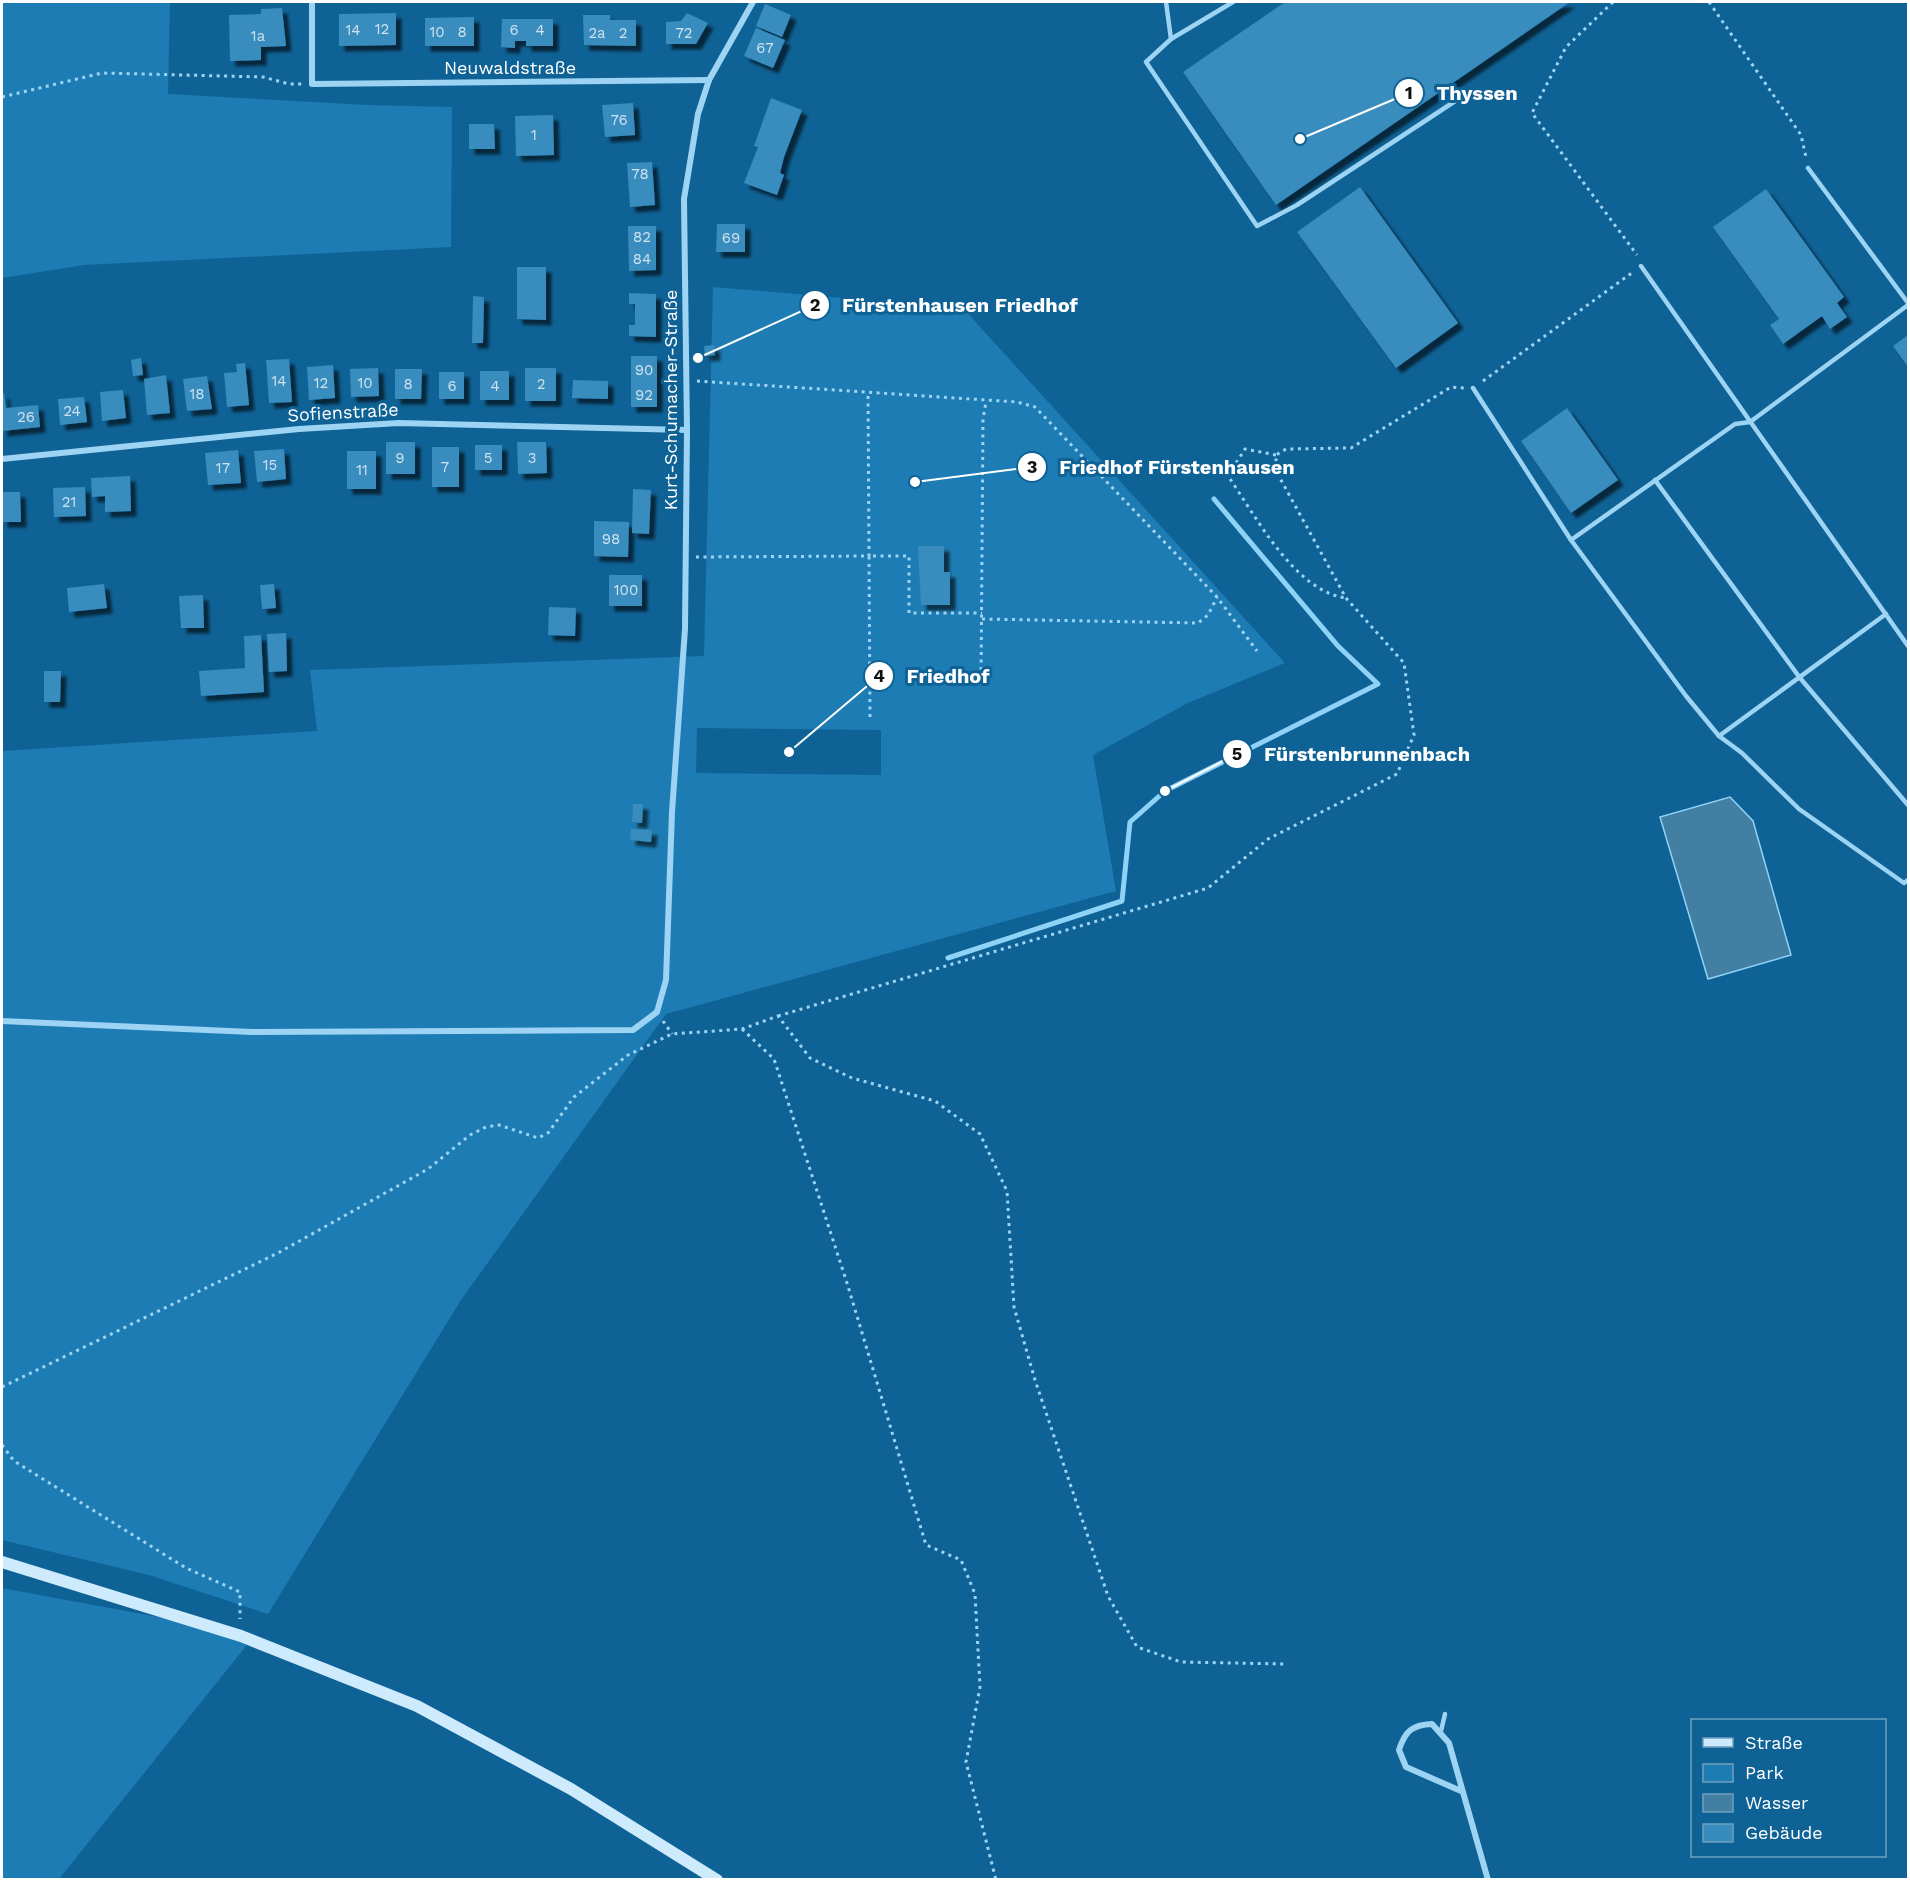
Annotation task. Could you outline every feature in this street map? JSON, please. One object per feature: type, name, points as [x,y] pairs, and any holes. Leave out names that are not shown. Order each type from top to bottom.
[{"type":"main road","points":[[2,1562],[241,1636],[417,1706],[571,1789],[717,1880]]},
{"type":"street","points":[[312,2],[312,84]]},
{"type":"street","name":"Kurt-Schumacher-Straße","points":[[2,1021],[252,1032],[633,1030],[657,1012],[666,981],[672,812],[685,629],[687,430],[684,199],[698,114],[709,80],[753,2]]},
{"type":"street","name":"Neuwaldstraße","points":[[312,84],[709,80]]},
{"type":"street","name":"Sofienstraße","points":[[2,459],[287,430],[399,423],[687,430]]},
{"type":"street","points":[[1461,1791],[1406,1767],[1399,1750],[1404,1733],[1417,1725],[1432,1724],[1441,1731],[1449,1743],[1488,1880]]},
{"type":"lane","points":[[1166,2],[1171,39]]},
{"type":"lane","points":[[1233,2],[1171,39],[1146,62],[1257,226],[1296,205],[1469,92]]},
{"type":"lane","points":[[1571,540],[1735,424],[1750,422],[1908,304],[1808,168]]},
{"type":"lane","points":[[1641,266],[1908,646]]},
{"type":"lane","points":[[1473,388],[1571,540],[1686,696],[1719,736],[1742,753],[1799,809],[1904,883],[1908,880]]},
{"type":"lane","points":[[1655,480],[1800,678],[1908,805]]},
{"type":"lane","points":[[1719,736],[1886,614]]},
{"type":"lane","points":[[1441,1731],[1445,1714]]},
{"type":"path","points":[[1346,598],[1334,597],[1295,571],[1228,476],[1245,449],[1276,455],[1287,449],[1351,448],[1451,387],[1473,388],[1644,264],[1532,113],[1566,47],[1613,2]]},
{"type":"path","points":[[1709,2],[1801,135],[1808,168]]},
{"type":"path","points":[[2,97],[102,73],[263,77],[289,84],[312,84]]},
{"type":"path","points":[[686,381],[986,402],[1017,402],[1035,406],[1217,597],[1257,651]]},
{"type":"path","points":[[868,392],[870,717]]},
{"type":"path","points":[[981,686],[983,419],[986,402]]},
{"type":"path","points":[[2,1387],[278,1253],[428,1169],[470,1134],[486,1127],[499,1125],[538,1138],[548,1133],[574,1097],[628,1054],[672,1034],[742,1029],[778,1016],[1208,888],[1268,838],[1397,774],[1414,735],[1404,663],[1346,598],[1276,471],[1276,455]]},
{"type":"path","points":[[686,557],[909,556],[909,613],[982,613]]},
{"type":"path","points":[[982,619],[1198,623],[1208,615],[1217,597]]},
{"type":"path","points":[[778,1016],[810,1058],[852,1078],[935,1101],[980,1134],[1007,1191],[1014,1307],[1035,1380],[1108,1596],[1137,1647],[1181,1662],[1285,1664]]},
{"type":"path","points":[[742,1029],[774,1059],[847,1283],[926,1545],[961,1560],[975,1594],[980,1687],[966,1762],[996,1880]]},
{"type":"path","points":[[2,1445],[14,1461],[186,1568],[240,1592],[241,1636]]},
{"type":"green space","points":[[2,2],[170,2],[168,94],[368,105],[452,107],[451,247],[84,265],[2,278]]},
{"type":"green space","points":[[713,287],[963,308],[1285,663],[1188,703],[1093,755],[1116,891],[666,1014],[461,1300],[268,1614],[149,1575],[2,1540],[2,751],[317,731],[310,670],[704,656]],"holes":[[[697,728],[881,730],[881,775],[696,773]]]},
{"type":"green space","points":[[2,1588],[255,1635],[59,1879],[2,1879]]},
{"type":"water","points":[[1730,797],[1753,821],[1791,955],[1708,979],[1660,817]]},
{"type":"building","points":[[1285,2],[1570,2],[1276,205],[1183,72]]},
{"type":"building","points":[[765,4],[791,15],[782,37],[756,26]]},
{"type":"building","points":[[282,8],[286,46],[261,47],[261,60],[230,61],[229,15],[261,14],[261,9]]},
{"type":"building","points":[[396,13],[396,45],[339,46],[339,14]]},
{"type":"building","points":[[687,13],[708,23],[696,44],[666,44],[666,22],[681,21]]},
{"type":"building","points":[[583,15],[610,15],[610,20],[636,20],[636,46],[584,45]]},
{"type":"building","points":[[474,17],[474,46],[425,46],[425,18]]},
{"type":"building","points":[[502,19],[553,19],[553,46],[526,46],[526,41],[515,41],[515,48],[501,47]]},
{"type":"building","points":[[756,28],[785,40],[773,68],[744,56]]},
{"type":"building","points":[[771,98],[802,110],[784,157],[780,173],[784,175],[777,195],[744,183],[758,147],[754,146]]},
{"type":"building","points":[[633,103],[635,135],[605,137],[602,105]]},
{"type":"building","points":[[553,115],[554,155],[516,156],[515,116]]},
{"type":"building","points":[[469,124],[494,124],[495,149],[469,149]]},
{"type":"building","points":[[652,162],[655,205],[630,207],[627,163]]},
{"type":"building","points":[[1360,187],[1458,323],[1396,368],[1297,232]]},
{"type":"building","points":[[1766,189],[1844,297],[1837,303],[1847,317],[1830,329],[1822,316],[1783,344],[1770,325],[1779,319],[1713,227]]},
{"type":"building","points":[[717,224],[745,224],[745,252],[716,252]]},
{"type":"building","points":[[628,226],[656,226],[656,270],[629,271]]},
{"type":"building","points":[[517,267],[546,267],[546,320],[517,319]]},
{"type":"building","points":[[629,293],[656,294],[656,337],[629,336],[629,325],[635,325],[635,304],[629,304]]},
{"type":"building","points":[[473,296],[484,297],[483,343],[472,343]]},
{"type":"building","points":[[1908,335],[1908,367],[1893,346]]},
{"type":"building","points":[[714,345],[715,355],[705,356],[704,346]]},
{"type":"building","points":[[631,356],[657,356],[657,407],[631,407]]},
{"type":"building","points":[[141,358],[143,375],[133,376],[131,360]]},
{"type":"building","points":[[289,359],[292,402],[269,403],[266,360]]},
{"type":"building","points":[[245,363],[249,405],[227,407],[224,373],[237,372],[236,364]]},
{"type":"building","points":[[333,365],[335,398],[309,400],[307,367]]},
{"type":"building","points":[[378,368],[379,396],[351,397],[350,369]]},
{"type":"building","points":[[525,368],[556,368],[556,401],[525,401]]},
{"type":"building","points":[[395,369],[422,369],[421,399],[395,399]]},
{"type":"building","points":[[480,371],[509,371],[509,400],[480,400]]},
{"type":"building","points":[[439,372],[464,372],[464,399],[439,399]]},
{"type":"building","points":[[166,375],[170,413],[147,415],[144,379]]},
{"type":"building","points":[[207,376],[212,409],[187,411],[183,379]]},
{"type":"building","points":[[573,380],[608,381],[608,399],[572,398]]},
{"type":"building","points":[[123,390],[126,418],[102,421],[100,392]]},
{"type":"building","points":[[2,393],[4,393],[6,408],[38,405],[40,427],[2,431]]},
{"type":"building","points":[[84,397],[87,422],[60,425],[58,399]]},
{"type":"building","points":[[1567,408],[1618,480],[1571,513],[1521,441]]},
{"type":"building","points":[[386,442],[415,442],[415,474],[386,474]]},
{"type":"building","points":[[517,442],[546,442],[547,473],[518,474]]},
{"type":"building","points":[[475,445],[502,445],[502,470],[475,470]]},
{"type":"building","points":[[432,447],[459,447],[459,487],[432,487]]},
{"type":"building","points":[[284,449],[286,479],[257,482],[254,451]]},
{"type":"building","points":[[238,450],[241,483],[208,485],[205,453]]},
{"type":"building","points":[[347,451],[376,451],[376,489],[347,489]]},
{"type":"building","points":[[130,476],[131,511],[105,512],[105,496],[92,497],[91,478]]},
{"type":"building","points":[[85,487],[86,516],[54,517],[53,488]]},
{"type":"building","points":[[633,489],[651,490],[649,534],[632,533]]},
{"type":"building","points":[[2,492],[20,492],[21,522],[2,522]]},
{"type":"building","points":[[594,521],[629,522],[628,557],[594,556]]},
{"type":"building","points":[[918,546],[944,546],[944,572],[950,572],[950,605],[921,605]]},
{"type":"building","points":[[609,575],[642,575],[642,606],[609,606]]},
{"type":"building","points":[[104,584],[107,608],[69,612],[67,588]]},
{"type":"building","points":[[274,584],[276,608],[262,609],[260,585]]},
{"type":"building","points":[[203,595],[204,628],[181,628],[179,596]]},
{"type":"building","points":[[549,607],[576,608],[575,636],[548,635]]},
{"type":"building","points":[[286,633],[287,671],[269,672],[267,634]]},
{"type":"building","points":[[261,635],[264,692],[201,696],[199,671],[245,668],[244,636]]},
{"type":"building","points":[[44,671],[61,671],[60,702],[44,702]]},
{"type":"building","points":[[633,804],[643,804],[642,823],[632,822]]},
{"type":"building","points":[[631,829],[652,830],[651,842],[630,840]]},
{"type":"waterway","points":[[948,958],[1122,901],[1130,822],[1165,791],[1378,684],[1338,646],[1214,499]]},
{"type":"place","name":"Thyssen","points":[[1300,139]]},
{"type":"place","name":"Fürstenhausen Friedhof","points":[[698,358]]},
{"type":"place","name":"Friedhof Fürstenhausen","points":[[915,482]]},
{"type":"place","name":"Friedhof","points":[[789,752]]},
{"type":"place","name":"Fürstenbrunnenbach","points":[[1165,791]]}]
